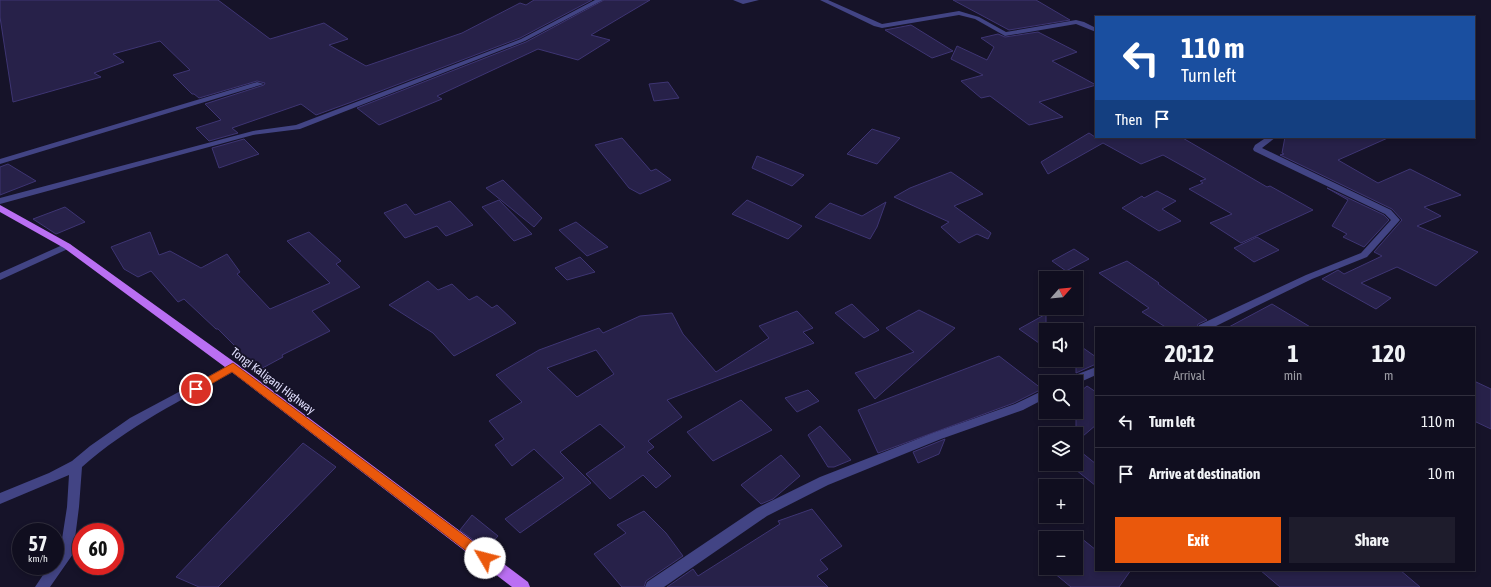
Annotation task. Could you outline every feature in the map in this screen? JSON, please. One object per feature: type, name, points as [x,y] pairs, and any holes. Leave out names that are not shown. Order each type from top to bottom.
[{"type":"main road","name":"Tongi Kaliganj Highway","points":[[0,208],[67,246],[233,367],[523,587]]},
{"type":"street","points":[[0,201],[253,133],[298,127],[516,43],[600,0]]},
{"type":"street","points":[[736,0],[744,2],[756,0]]},
{"type":"street","points":[[823,0],[876,25],[882,26],[960,13],[977,18],[1005,34],[1076,22],[1082,23],[1095,30]]},
{"type":"street","points":[[0,162],[260,84]]},
{"type":"street","points":[[1205,327],[1309,277],[1364,255],[1396,220],[1388,212],[1257,150],[1258,147],[1271,138]]},
{"type":"street","points":[[0,277],[67,246]]},
{"type":"street","points":[[0,499],[53,477],[76,465],[134,421],[233,367]]},
{"type":"street","points":[[1083,376],[1095,371]]},
{"type":"street","points":[[652,587],[762,512],[824,481],[937,436],[1019,407],[1039,397]]},
{"type":"street","points":[[42,587],[66,554],[74,507],[76,465]]},
{"type":"building","points":[[0,0],[218,0],[270,39],[324,23],[348,39],[329,45],[366,66],[462,33],[520,3],[526,5],[534,0],[592,0],[520,38],[349,103],[316,115],[301,104],[232,128],[238,133],[209,141],[196,128],[221,120],[205,104],[264,85],[265,83],[257,81],[199,98],[192,94],[173,75],[190,70],[160,41],[113,54],[124,62],[94,73],[101,77],[13,102],[0,17]]},
{"type":"building","points":[[604,0],[650,0],[591,35],[610,40],[578,60],[538,49],[437,96],[442,99],[379,125],[357,108],[526,42]]},
{"type":"building","points":[[953,0],[1036,0],[1070,20],[1009,30]]},
{"type":"building","points":[[911,25],[953,51],[932,58],[885,30]]},
{"type":"building","points":[[1038,32],[1077,52],[1052,61],[1095,85],[1039,102],[1063,117],[1029,125],[990,96],[981,98],[961,81],[983,75],[951,59],[957,46],[987,60],[994,47],[981,38],[998,34],[1005,37]]},
{"type":"building","points":[[668,82],[679,98],[654,101],[649,84]]},
{"type":"building","points":[[872,129],[900,138],[877,164],[847,154]]},
{"type":"building","points":[[1089,133],[1095,138],[1183,138],[1267,187],[1270,186],[1313,210],[1241,243],[1210,223],[1232,214],[1189,189],[1203,183],[1200,181],[1206,179],[1163,155],[1141,164],[1103,143],[1048,174],[1041,162]]},
{"type":"building","points":[[622,138],[651,171],[656,169],[671,180],[640,194],[629,188],[595,145]]},
{"type":"building","points":[[1285,138],[1388,138],[1338,160],[1378,183],[1410,169],[1461,195],[1424,207],[1441,216],[1417,226],[1478,252],[1436,286],[1397,267],[1361,283],[1391,298],[1376,309],[1322,279],[1338,270],[1344,274],[1382,256],[1374,252],[1402,220],[1392,209],[1280,155],[1284,154],[1282,153]]},
{"type":"building","points":[[244,139],[259,154],[219,168],[212,148]]},
{"type":"building","points":[[757,156],[804,175],[792,186],[752,168]]},
{"type":"building","points":[[8,164],[36,181],[0,195],[0,167]]},
{"type":"building","points":[[951,172],[983,194],[954,206],[991,233],[988,239],[977,234],[959,243],[941,227],[949,222],[894,197],[910,188]]},
{"type":"building","points":[[503,180],[542,218],[534,227],[486,188]]},
{"type":"building","points":[[1327,188],[1384,215],[1389,220],[1364,247],[1343,237],[1347,234],[1332,226],[1348,200]]},
{"type":"building","points":[[1157,191],[1176,201],[1162,209],[1181,221],[1159,231],[1122,208],[1142,196],[1144,198]]},
{"type":"building","points":[[499,200],[532,234],[514,241],[482,207]]},
{"type":"building","points":[[747,200],[802,226],[788,239],[732,214]]},
{"type":"building","points":[[450,201],[473,225],[446,236],[437,226],[405,238],[384,213],[406,204],[415,215]]},
{"type":"building","points":[[886,202],[877,227],[870,239],[815,217],[830,203],[862,216]]},
{"type":"building","points":[[65,207],[85,222],[56,234],[33,219]]},
{"type":"building","points":[[576,222],[608,247],[587,256],[559,230]]},
{"type":"building","points":[[150,232],[159,255],[170,251],[201,268],[227,254],[240,272],[237,274],[270,309],[330,283],[287,241],[309,232],[341,261],[336,264],[360,287],[312,311],[330,331],[282,355],[283,357],[257,371],[245,356],[218,329],[216,329],[184,299],[178,302],[151,271],[138,277],[124,269],[111,247]]},
{"type":"building","points":[[1257,237],[1279,250],[1254,262],[1234,248]]},
{"type":"building","points":[[1074,249],[1089,259],[1066,271],[1052,261]]},
{"type":"building","points":[[580,257],[595,272],[567,280],[555,268]]},
{"type":"building","points":[[1127,261],[1159,283],[1158,284],[1207,320],[1198,324],[1197,327],[1165,327],[1142,312],[1149,308],[1099,273]]},
{"type":"building","points":[[428,281],[438,290],[452,284],[469,300],[477,296],[492,308],[497,305],[516,323],[454,356],[433,333],[389,305]]},
{"type":"building","points":[[852,304],[879,330],[864,338],[835,313]]},
{"type":"building","points":[[1272,304],[1310,327],[1229,327]]},
{"type":"building","points":[[919,310],[955,328],[875,399],[855,373],[914,352],[886,328]]},
{"type":"building","points":[[797,311],[813,328],[803,332],[814,343],[667,400],[682,417],[648,441],[654,447],[647,452],[671,476],[656,488],[643,475],[610,499],[586,474],[625,447],[600,424],[560,452],[591,483],[520,533],[505,519],[564,478],[534,449],[512,466],[495,445],[504,439],[489,421],[522,402],[496,375],[539,350],[599,328],[603,333],[640,316],[672,313],[683,334],[716,372],[769,338],[759,326]],"holes":[[[596,350],[614,374],[577,397],[547,368]]]},
{"type":"building","points":[[1046,315],[1046,323],[1039,323],[1039,343],[1019,329]]},
{"type":"building","points":[[1083,348],[1095,356],[1095,364],[1076,373],[1076,367],[1083,367]]},
{"type":"building","points":[[999,356],[1039,387],[1039,390],[1014,403],[878,453],[858,410]]},
{"type":"building","points":[[1475,381],[1491,389],[1491,429],[1475,421]]},
{"type":"building","points":[[1087,386],[1095,391],[1095,426],[1083,436],[1083,427],[1076,427],[1076,419],[1083,419],[1083,389]]},
{"type":"building","points":[[808,390],[819,401],[797,412],[785,398]]},
{"type":"building","points":[[741,400],[772,430],[713,461],[687,432]]},
{"type":"building","points":[[820,426],[851,460],[834,467],[828,467],[808,435]]},
{"type":"building","points":[[945,439],[939,454],[918,463],[913,452]]},
{"type":"building","points":[[303,443],[336,467],[218,587],[199,587],[176,577]]},
{"type":"building","points":[[1083,454],[1095,463],[1095,485],[1077,471],[1083,471]]},
{"type":"building","points":[[781,455],[800,476],[773,499],[761,504],[741,485]]},
{"type":"building","points":[[812,509],[842,546],[820,560],[828,569],[817,576],[828,587],[667,587],[693,569],[698,576],[780,524],[778,521]]},
{"type":"building","points":[[644,511],[666,533],[683,556],[646,581],[644,587],[622,587],[594,554],[626,533],[617,525]]},
{"type":"building","points":[[472,515],[498,536],[486,549],[460,530]]},
{"type":"building","points":[[1083,540],[1095,549],[1095,571],[1130,571],[1119,587],[1071,587],[1056,575],[1083,575]]},
{"type":"building","points":[[1261,571],[1401,571],[1420,587],[1280,587]]},
{"type":"route","points":[[196,389],[233,367],[485,558]]}]
